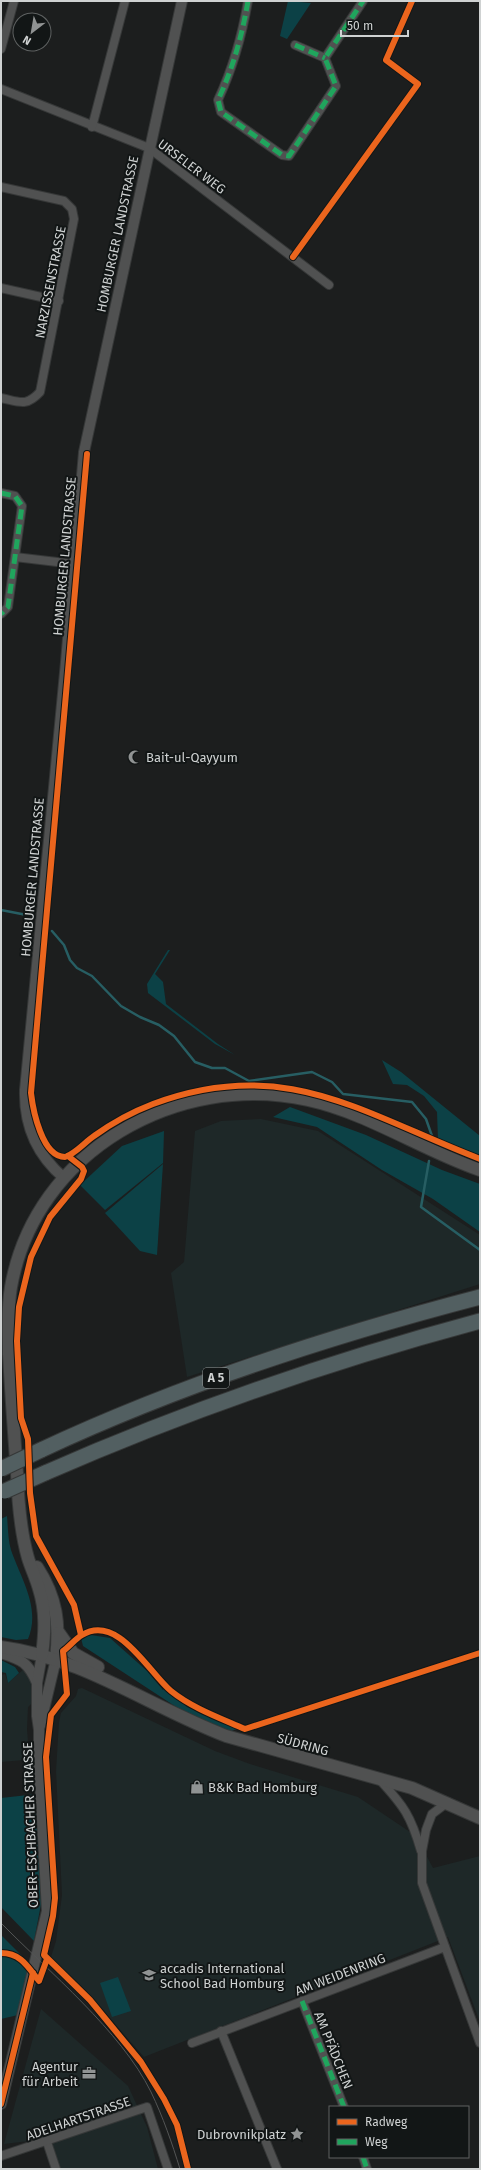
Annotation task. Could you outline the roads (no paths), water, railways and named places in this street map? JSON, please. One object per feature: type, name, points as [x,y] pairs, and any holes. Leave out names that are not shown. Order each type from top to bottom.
[{"type":"highway","name":"A 5","points":[[1,1469],[41,1450],[166,1397],[244,1367],[395,1319],[480,1297]]},
{"type":"highway","name":"A 5","points":[[3,1492],[45,1472],[174,1419],[241,1394],[379,1349],[480,1321]]},
{"type":"main road","points":[[42,1655],[45,1631],[44,1609],[26,1548],[18,1502],[10,1379],[9,1310],[11,1287],[21,1252],[30,1230],[44,1204],[64,1178],[100,1144],[144,1118],[187,1102],[221,1095],[250,1093],[288,1096],[326,1105],[370,1121],[440,1154],[480,1170]]},
{"type":"main road","points":[[26,1548],[47,1584],[56,1609],[59,1633],[56,1659]]},
{"type":"main road","points":[[59,1633],[73,1653],[129,1684],[148,1699]]},
{"type":"main road","name":"SÜDRING","points":[[1,1647],[42,1655],[89,1671],[202,1727],[226,1736],[378,1778],[448,1802],[480,1818]]},
{"type":"street","points":[[1,50],[14,1]]},
{"type":"street","points":[[92,127],[125,1]]},
{"type":"street","name":"HOMBURGER LANDSTRASSE","points":[[64,1178],[47,1161],[37,1146],[26,1119],[25,1102],[84,452],[182,1]]},
{"type":"street","points":[[248,1],[240,43],[230,73],[218,100],[221,112],[282,155],[289,156],[336,86],[325,58],[294,45]]},
{"type":"street","points":[[325,58],[363,1]]},
{"type":"street","name":"URSELER WEG","points":[[1,90],[92,127],[149,148],[329,286]]},
{"type":"street","name":"NARZISSENSTRASSE","points":[[1,187],[64,201],[72,209],[74,219],[40,392],[32,400],[24,403],[1,398]]},
{"type":"street","points":[[1,288],[59,301]]},
{"type":"street","points":[[1,493],[15,496],[22,506],[8,607],[1,614]]},
{"type":"street","points":[[15,557],[74,564]]},
{"type":"street","points":[[1,1653],[22,1660],[31,1670],[37,1683]]},
{"type":"street","points":[[39,1730],[37,1716],[37,1683],[42,1655]]},
{"type":"street","points":[[39,1730],[56,1659]]},
{"type":"street","name":"OBER-ESCHBACHER STRASSE","points":[[1,2104],[47,1911],[39,1762],[39,1730]]},
{"type":"street","points":[[378,1778],[401,1803],[413,1824],[422,1851]]},
{"type":"street","points":[[448,1802],[432,1814],[422,1851],[422,1883],[480,2043]]},
{"type":"street","name":"AM WEIDENRING","points":[[192,2043],[445,1947]]},
{"type":"street","name":"AM PFÄDCHEN","points":[[302,2001],[344,2106]]},
{"type":"street","points":[[221,2031],[277,2169]]},
{"type":"street","name":"ADELHARTSTRASSE","points":[[1,2156],[47,2142],[147,2107],[168,2169]]},
{"type":"street","points":[[47,2142],[56,2169]]},
{"type":"street","points":[[363,2158],[367,2169]]},
{"type":"waterway","points":[[1,910],[32,916]]},
{"type":"waterway","points":[[52,931],[64,945],[70,960],[77,968],[92,976],[121,1006],[140,1017],[159,1025],[174,1036],[195,1062],[212,1068],[225,1068],[249,1081],[312,1072],[332,1082],[343,1094],[412,1102],[426,1119],[432,1136]]},
{"type":"waterway","points":[[429,1161],[421,1207],[480,1250]]},
{"type":"tram line","points":[[1,1923],[83,2003],[122,2047],[138,2069],[151,2092],[167,2130],[180,2169]]},
{"type":"place","name":"Bait-ul-Qayyum","points":[[135,757]]},
{"type":"place","name":"B&K Bad Homburg","points":[[197,1787]]},
{"type":"place","name":"accadis International School Bad Homburg","points":[[149,1975]]},
{"type":"place","name":"Agentur für Arbeit","points":[[89,2073]]},
{"type":"place","name":"Dubrovnikplatz","points":[[297,2134]]}]
